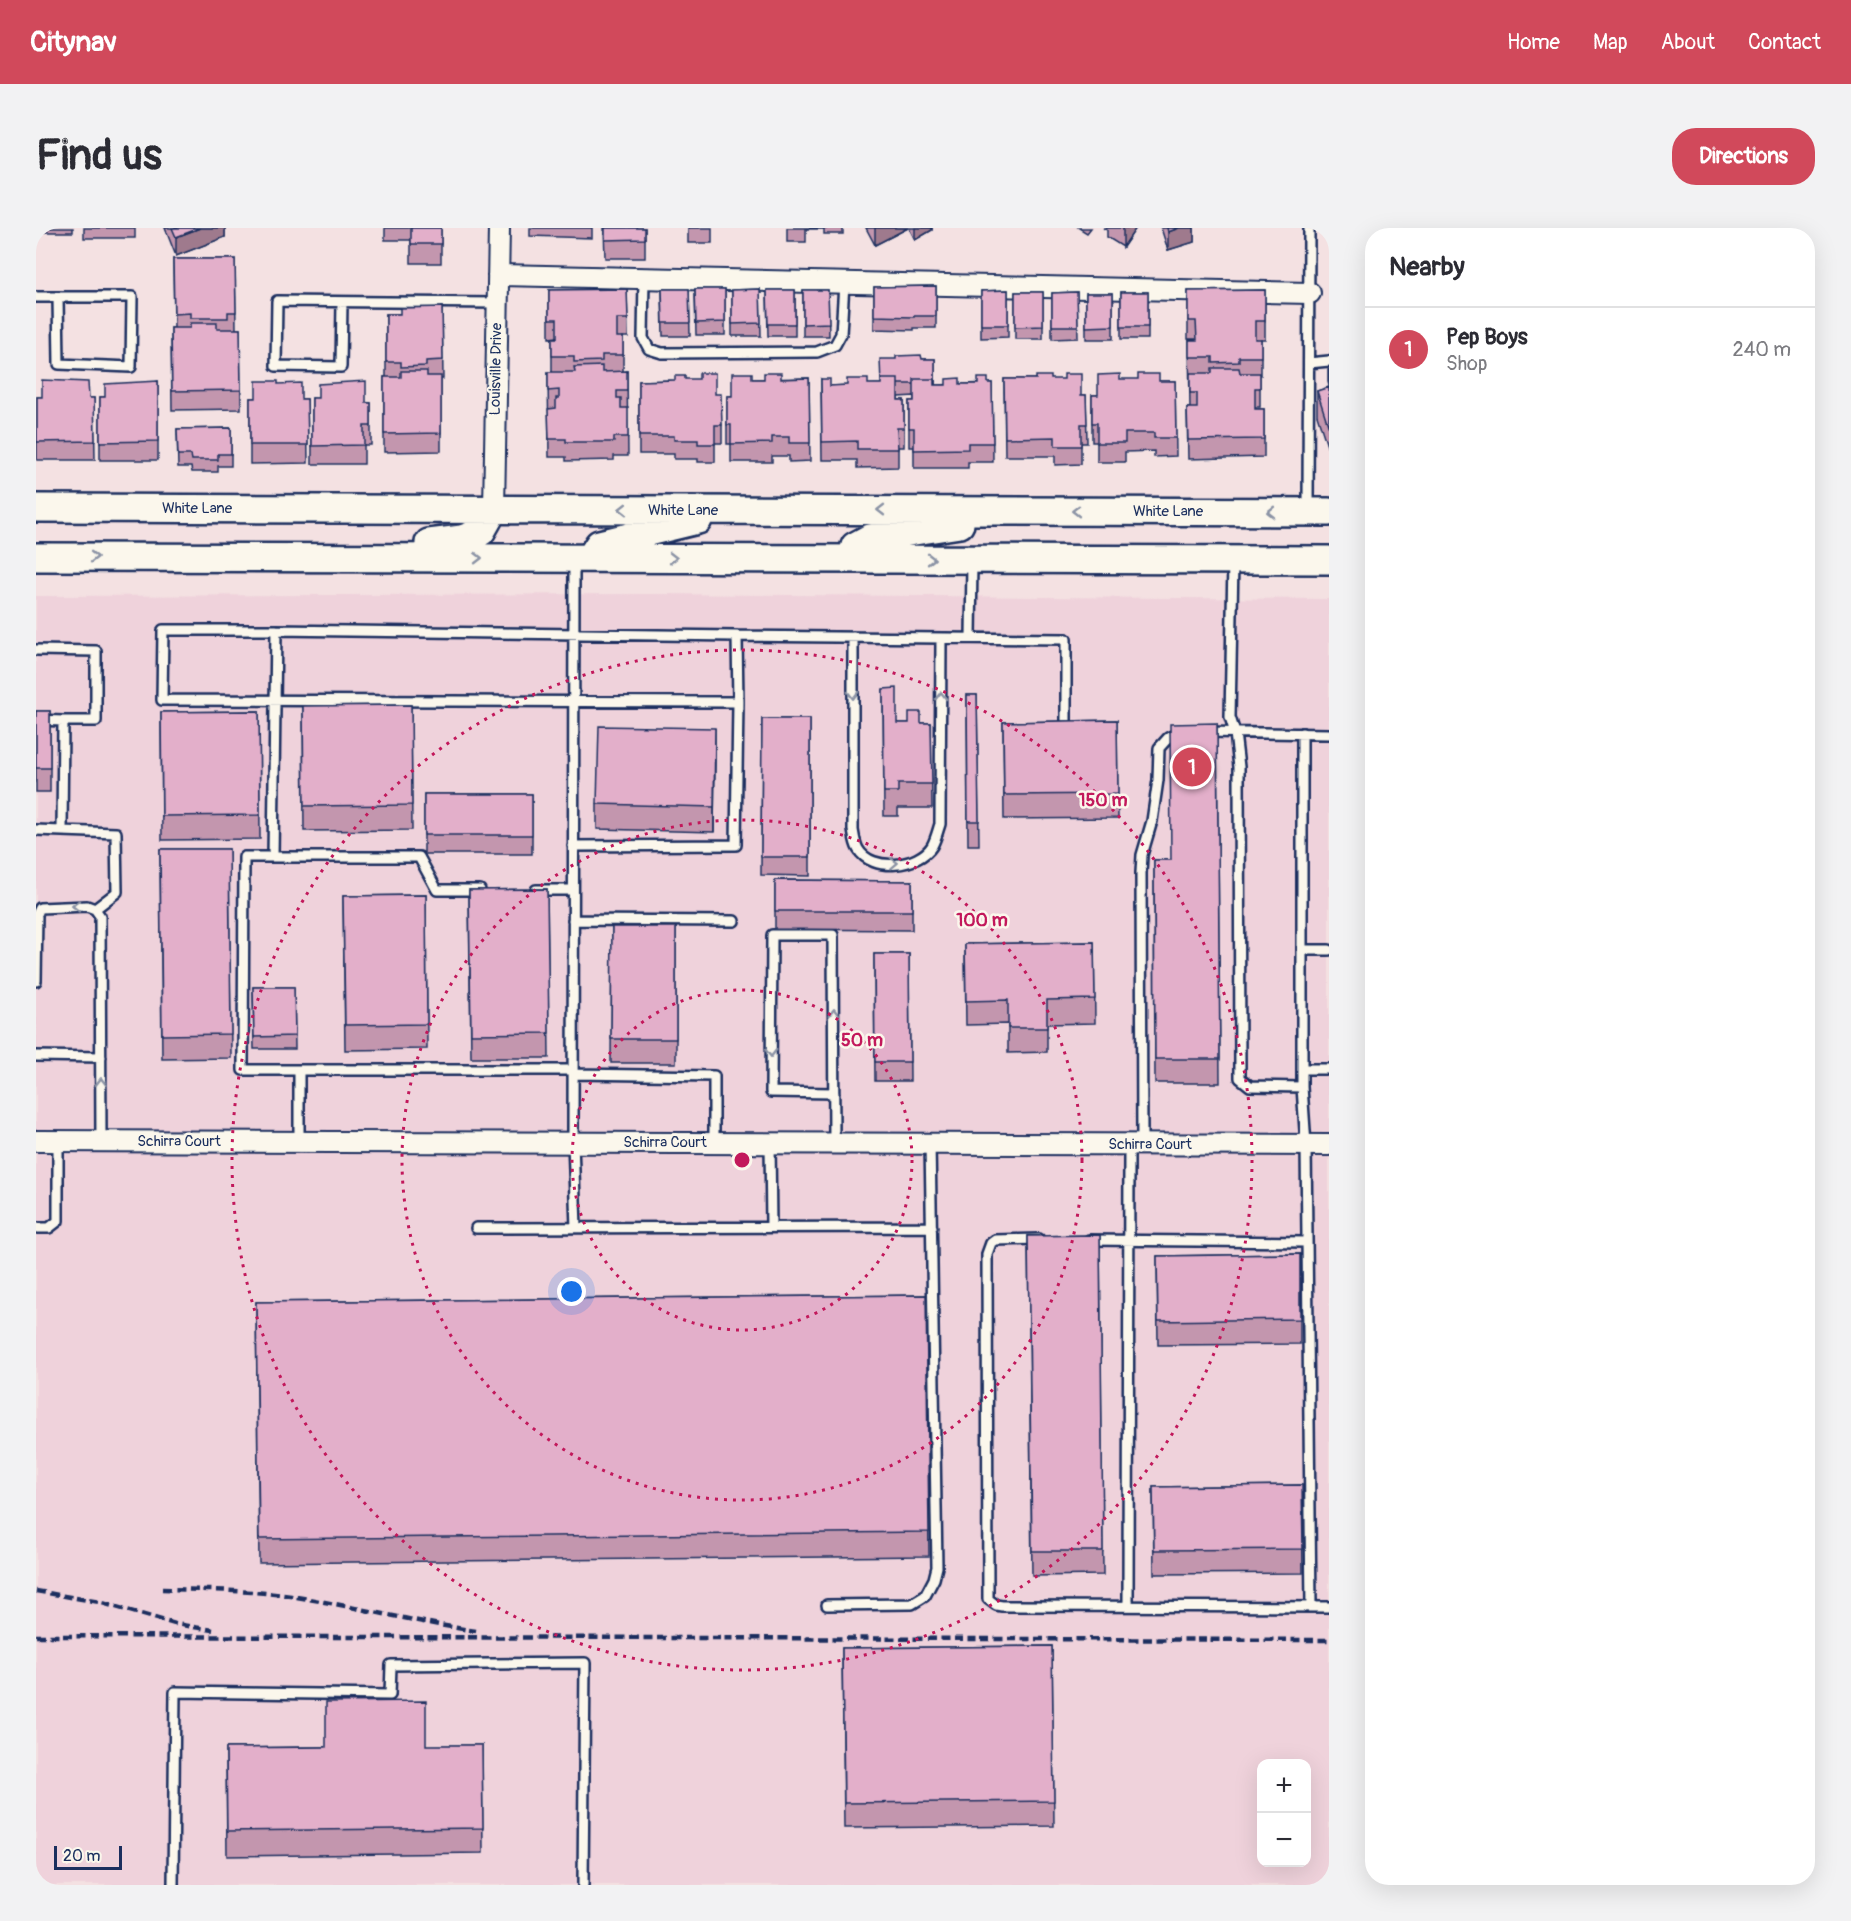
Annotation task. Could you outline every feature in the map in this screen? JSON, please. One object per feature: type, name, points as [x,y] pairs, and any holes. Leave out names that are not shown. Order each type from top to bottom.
[{"type":"main road","name":"White Lane","points":[[36,508],[1318,513]]},
{"type":"main road","points":[[36,519],[92,508]]},
{"type":"main road","points":[[300,557],[462,539],[481,532],[494,509]]},
{"type":"main road","points":[[582,558],[599,544],[743,510]]},
{"type":"main road","points":[[851,559],[855,546],[870,538],[1044,511]]},
{"type":"main road","points":[[36,556],[1329,560]]},
{"type":"street","name":"Louisville Drive","points":[[494,509],[499,228]]},
{"type":"street","points":[[498,275],[1310,293]]},
{"type":"street","name":"Schirra Court","points":[[36,1141],[1329,1145]]},
{"type":"lane","points":[[1309,228],[1309,363],[1318,513]]},
{"type":"lane","points":[[644,278],[643,338],[649,348],[662,353],[781,353],[817,352],[826,349],[835,345],[841,334],[844,283]]},
{"type":"lane","points":[[36,297],[58,297],[132,297],[131,367],[59,364],[58,297]]},
{"type":"lane","points":[[342,302],[341,367],[276,366],[277,301],[498,303]]},
{"type":"lane","points":[[1309,363],[1329,361]]},
{"type":"lane","points":[[576,1228],[573,1142],[573,634],[582,558]]},
{"type":"lane","points":[[971,638],[972,559]]},
{"type":"lane","points":[[1233,560],[1230,717],[1235,733],[1239,767],[1240,1078],[1250,1086],[1302,1087]]},
{"type":"lane","points":[[738,702],[162,700],[163,630],[1066,639],[1066,727]]},
{"type":"lane","points":[[273,857],[276,630]]},
{"type":"lane","points":[[573,846],[736,845],[737,636]]},
{"type":"lane","points":[[853,637],[853,830],[858,849],[867,858],[888,865],[905,863],[921,857],[932,846],[940,824],[941,638]]},
{"type":"lane","points":[[36,650],[96,651],[96,721],[36,720]]},
{"type":"lane","points":[[62,831],[63,721]]},
{"type":"lane","points":[[1128,1605],[1129,1240],[1136,1144],[1141,873],[1142,855],[1152,821],[1158,780],[1159,748],[1168,738],[1180,732],[1329,734]]},
{"type":"lane","points":[[1302,733],[1302,1087],[1306,1145],[1311,1607]]},
{"type":"lane","points":[[36,830],[116,832],[117,892],[95,909]]},
{"type":"lane","points":[[494,890],[437,890],[419,857],[244,857],[243,1070],[573,1072],[714,1076],[714,1142]]},
{"type":"lane","points":[[528,890],[573,890]]},
{"type":"lane","points":[[36,981],[38,908],[87,906],[95,909],[100,916],[101,1141]]},
{"type":"lane","points":[[573,920],[734,921]]},
{"type":"lane","points":[[834,1093],[771,1092],[772,935],[833,935],[834,1093],[834,1143]]},
{"type":"lane","points":[[1302,950],[1329,950]]},
{"type":"lane","points":[[36,1056],[100,1057]]},
{"type":"lane","points":[[1302,1069],[1329,1069]]},
{"type":"lane","points":[[299,1070],[299,1141]]},
{"type":"lane","points":[[36,1228],[49,1228],[58,1221],[58,1141]]},
{"type":"lane","points":[[770,1143],[771,1227]]},
{"type":"lane","points":[[827,1605],[912,1604],[925,1596],[934,1579],[938,1550],[930,1143]]},
{"type":"lane","points":[[476,1228],[932,1227]]},
{"type":"lane","points":[[1047,1239],[1000,1239],[991,1243],[988,1248],[988,1599],[1002,1606],[1329,1607]]},
{"type":"lane","points":[[1082,1240],[1306,1242]]},
{"type":"lane","points":[[173,1885],[175,1692],[390,1695],[391,1665],[585,1663],[583,1885]]},
{"type":"shaded area","points":[[651,594],[1329,599],[1329,1885],[36,1885],[36,596]]},
{"type":"building","points":[[172,228],[200,228],[176,237]]},
{"type":"building","points":[[411,228],[441,228],[441,244],[411,244]]},
{"type":"building","points":[[605,228],[645,228],[645,239],[605,240]]},
{"type":"building","points":[[1167,228],[1179,228],[1168,232]]},
{"type":"building","points":[[173,259],[235,259],[236,312],[228,312],[228,318],[190,318],[190,313],[174,314]]},
{"type":"building","points":[[936,286],[936,316],[874,316],[874,287]]},
{"type":"building","points":[[627,289],[628,319],[617,319],[617,337],[623,337],[623,355],[602,355],[602,361],[574,362],[574,356],[552,356],[552,338],[557,338],[557,319],[549,319],[549,290]]},
{"type":"building","points":[[662,289],[689,289],[690,323],[663,323]]},
{"type":"building","points":[[695,289],[725,289],[725,322],[696,323]]},
{"type":"building","points":[[760,289],[761,323],[732,324],[732,290]]},
{"type":"building","points":[[767,290],[795,290],[795,324],[768,324]]},
{"type":"building","points":[[803,290],[828,290],[829,323],[803,324]]},
{"type":"building","points":[[1008,290],[1008,325],[981,325],[981,291]]},
{"type":"building","points":[[1265,290],[1265,321],[1255,321],[1255,339],[1261,339],[1261,357],[1239,357],[1239,362],[1213,363],[1213,357],[1189,357],[1189,340],[1197,340],[1196,321],[1188,321],[1188,291]]},
{"type":"building","points":[[1015,292],[1043,292],[1043,326],[1015,327]]},
{"type":"building","points":[[1077,292],[1078,326],[1052,326],[1052,293]]},
{"type":"building","points":[[1121,292],[1148,292],[1148,327],[1121,327]]},
{"type":"building","points":[[1086,293],[1113,293],[1113,326],[1086,327]]},
{"type":"building","points":[[442,307],[443,360],[426,361],[426,366],[401,367],[401,362],[386,362],[386,314],[400,314],[400,308]]},
{"type":"building","points":[[190,323],[217,323],[217,329],[240,329],[241,390],[172,391],[171,328],[190,328]]},
{"type":"building","points":[[921,355],[922,359],[935,359],[935,384],[934,379],[914,379],[914,384],[898,384],[898,379],[881,379],[881,384],[880,359]]},
{"type":"building","points":[[602,366],[602,372],[627,371],[627,391],[617,391],[617,398],[621,398],[621,408],[628,408],[628,437],[614,437],[614,442],[566,442],[566,439],[549,439],[548,409],[556,408],[559,390],[548,391],[548,372],[575,372],[574,367]]},
{"type":"building","points":[[1212,368],[1239,368],[1240,373],[1260,373],[1260,388],[1255,388],[1255,409],[1264,409],[1264,439],[1188,440],[1187,408],[1197,408],[1197,393],[1190,393],[1190,373],[1212,373]]},
{"type":"building","points":[[401,371],[427,371],[427,376],[441,376],[441,433],[384,434],[384,377],[401,377]]},
{"type":"building","points":[[699,373],[715,373],[715,394],[721,394],[722,425],[715,425],[715,444],[698,444],[698,440],[674,440],[674,436],[639,436],[639,381],[675,380],[675,376],[699,379]]},
{"type":"building","points":[[732,373],[752,373],[752,379],[764,379],[764,373],[781,373],[781,379],[809,378],[810,443],[789,443],[789,437],[772,437],[772,443],[731,444],[731,425],[727,425],[727,396],[732,396]]},
{"type":"building","points":[[1064,374],[1081,374],[1081,395],[1086,395],[1087,424],[1081,424],[1081,446],[1055,446],[1055,437],[1005,438],[1004,379],[1036,379],[1036,376],[1051,376],[1051,379],[1064,379]]},
{"type":"building","points":[[1120,374],[1120,379],[1138,379],[1138,374],[1159,374],[1159,381],[1175,381],[1176,438],[1154,438],[1154,433],[1125,433],[1125,443],[1097,443],[1097,423],[1092,423],[1092,395],[1098,395],[1098,375]]},
{"type":"building","points":[[960,378],[960,384],[978,384],[978,378],[988,378],[988,383],[992,383],[993,443],[968,443],[968,449],[914,450],[914,428],[909,428],[909,401],[914,401],[914,379],[934,379],[934,385],[946,385],[946,379]]},
{"type":"building","points":[[821,379],[830,379],[830,386],[847,385],[847,379],[868,379],[868,384],[881,384],[881,379],[898,379],[898,400],[904,400],[904,428],[897,428],[898,449],[857,449],[857,441],[822,442]]},
{"type":"building","points":[[42,380],[88,382],[89,398],[94,398],[95,441],[37,442],[37,397],[42,397]]},
{"type":"building","points":[[158,381],[158,441],[100,442],[100,397],[105,397],[105,384]]},
{"type":"building","points":[[256,381],[278,381],[278,384],[301,383],[301,399],[307,399],[308,445],[250,445],[250,398],[256,398]]},
{"type":"building","points":[[366,381],[366,403],[371,403],[371,426],[364,426],[364,445],[312,446],[312,398],[318,398],[318,384]]},
{"type":"building","points":[[1329,387],[1329,428],[1317,391]]},
{"type":"building","points":[[231,428],[231,454],[218,454],[218,460],[192,460],[191,455],[178,455],[177,429]]},
{"type":"building","points":[[897,688],[897,723],[909,723],[909,712],[921,712],[921,723],[931,723],[932,784],[898,784],[898,792],[884,792],[883,689]]},
{"type":"building","points":[[967,695],[977,695],[979,821],[968,821]]},
{"type":"building","points":[[411,705],[412,805],[304,806],[303,706]]},
{"type":"building","points":[[36,711],[50,711],[50,768],[36,768]]},
{"type":"building","points":[[259,711],[260,815],[162,816],[161,712]]},
{"type":"building","points":[[762,719],[810,719],[810,857],[761,857]]},
{"type":"building","points":[[1117,720],[1118,794],[1004,795],[1003,722]]},
{"type":"building","points":[[1217,723],[1220,1059],[1155,1059],[1154,860],[1171,860],[1170,724]]},
{"type":"building","points":[[599,726],[715,728],[714,807],[597,804]]},
{"type":"building","points":[[424,794],[532,794],[532,835],[424,835]]},
{"type":"building","points":[[160,849],[229,849],[231,1034],[162,1035]]},
{"type":"building","points":[[775,880],[912,881],[912,911],[775,911]]},
{"type":"building","points":[[547,889],[549,1033],[471,1034],[469,890]]},
{"type":"building","points":[[426,895],[427,1024],[345,1025],[343,896]]},
{"type":"building","points":[[612,927],[676,927],[676,1039],[611,1039]]},
{"type":"building","points":[[1094,942],[1095,999],[1047,1000],[1047,1028],[1008,1028],[1008,1000],[966,1001],[965,944]]},
{"type":"building","points":[[874,954],[909,954],[910,1062],[875,1062]]},
{"type":"building","points":[[253,987],[294,987],[295,1036],[254,1037]]},
{"type":"building","points":[[1100,1235],[1103,1551],[1032,1551],[1028,1236]]},
{"type":"building","points":[[1300,1254],[1300,1319],[1158,1321],[1157,1256]]},
{"type":"building","points":[[926,1295],[929,1532],[259,1539],[256,1302]]},
{"type":"building","points":[[1302,1485],[1303,1549],[1154,1550],[1153,1487]]},
{"type":"building","points":[[1052,1646],[1054,1801],[844,1803],[842,1648]]},
{"type":"building","points":[[426,1701],[426,1745],[482,1745],[483,1828],[227,1831],[226,1748],[326,1747],[326,1702]]},
{"type":"railway","points":[[162,1589],[243,1591],[291,1596],[476,1631]]},
{"type":"railway","points":[[36,1591],[99,1602],[175,1624],[213,1630]]},
{"type":"railway","points":[[36,1636],[1329,1640]]},
{"type":"place","name":"Pep Boys","points":[[1192,767]]}]
